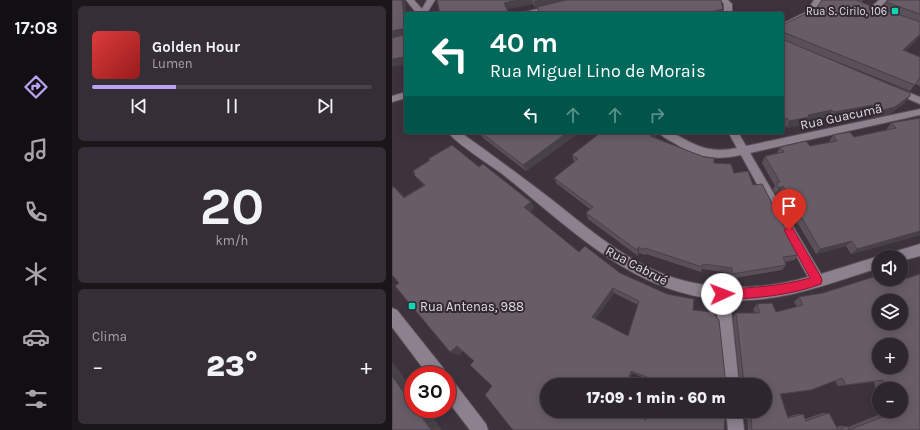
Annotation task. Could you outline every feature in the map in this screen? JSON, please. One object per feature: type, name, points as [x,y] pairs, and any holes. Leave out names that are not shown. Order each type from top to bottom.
[{"type":"street","points":[[410,0],[421,12]]},
{"type":"street","points":[[423,12],[431,0]]},
{"type":"street","points":[[530,12],[584,0]]},
{"type":"street","points":[[724,0],[728,4],[728,12]]},
{"type":"street","points":[[784,26],[807,15],[816,5],[818,0]]},
{"type":"street","points":[[880,1],[869,9],[883,14]]},
{"type":"street","points":[[884,85],[920,101]]},
{"type":"street","name":"Rua Guacumã","points":[[667,134],[694,150],[707,154],[723,154],[920,112]]},
{"type":"street","name":"Rua Cabrué","points":[[456,134],[485,155],[590,238],[629,263],[666,282],[697,290],[722,294],[760,293],[791,288],[872,264]]},
{"type":"street","points":[[735,134],[817,280]]},
{"type":"street","points":[[908,253],[920,250]]},
{"type":"street","points":[[722,294],[730,378]]},
{"type":"street","points":[[392,315],[431,366]]},
{"type":"street","points":[[456,399],[480,430]]},
{"type":"street","points":[[735,418],[736,430]]},
{"type":"building","points":[[392,0],[402,0],[404,20],[404,57],[392,59],[392,38],[403,35],[403,30],[392,31]]},
{"type":"building","points":[[437,0],[518,0],[504,3],[508,12],[440,12]]},
{"type":"building","points":[[566,0],[721,0],[723,9],[711,12],[539,12],[537,7]]},
{"type":"building","points":[[822,0],[856,0],[873,7],[876,11],[880,8],[920,22],[920,34],[903,50],[920,57],[920,77],[915,85],[784,32],[784,24],[807,13],[812,15]]},
{"type":"building","points":[[889,0],[920,0],[920,14],[886,2]]},
{"type":"building","points":[[784,40],[910,93],[910,96],[895,107],[879,111],[873,105],[834,112],[832,110],[789,121],[787,118],[784,119]]},
{"type":"building","points":[[920,118],[920,231],[857,249],[852,241],[820,249],[783,186],[779,188],[776,183],[780,182],[765,156],[784,152],[780,147],[806,141],[810,146],[837,141],[833,135],[850,132],[854,137],[896,128],[891,123]]},
{"type":"building","points":[[483,134],[565,134],[523,165]]},
{"type":"building","points":[[599,134],[652,134],[650,136],[704,157],[714,158],[714,163],[731,164],[734,173],[748,171],[753,185],[762,184],[799,255],[783,257],[786,265],[732,274],[732,268],[703,264],[702,267],[645,248],[644,250],[639,247],[637,250],[586,213],[593,207],[554,178],[578,159],[572,155]]},
{"type":"building","points":[[452,145],[479,167],[483,164],[531,202],[524,207],[579,252],[585,246],[620,273],[667,294],[694,299],[693,310],[712,312],[719,320],[725,378],[649,378],[631,371],[629,378],[540,378],[540,418],[640,418],[646,420],[646,418],[728,418],[725,419],[724,430],[512,429],[485,395],[492,386],[470,365],[474,361],[457,346],[450,352],[395,286],[399,283],[392,275],[392,187],[394,187],[404,198],[425,185],[414,175],[415,174],[413,171],[430,160],[428,159]],"holes":[[[613,288],[639,301],[628,336],[592,317]]]},
{"type":"building","points":[[920,274],[920,430],[849,430],[880,418],[908,418],[908,382],[883,382],[883,380],[846,385],[842,378],[811,390],[780,394],[788,418],[803,414],[806,421],[829,413],[838,430],[752,430],[751,418],[772,418],[772,378],[743,378],[736,313],[760,313],[757,304],[772,303],[776,312],[803,305],[799,297],[823,293],[872,277],[872,286],[908,286],[908,278]]},
{"type":"building","points":[[392,376],[404,393],[404,418],[422,418],[431,430],[392,430]]},
{"type":"building","points":[[847,426],[849,430],[839,430]]},
{"type":"place","name":"Rua S. Cirilo, 106","points":[[895,11]]},
{"type":"place","name":"Rua Antenas, 988","points":[[412,306]]},
{"type":"route","points":[[722,294],[760,293],[791,288],[817,280],[789,230]]}]
